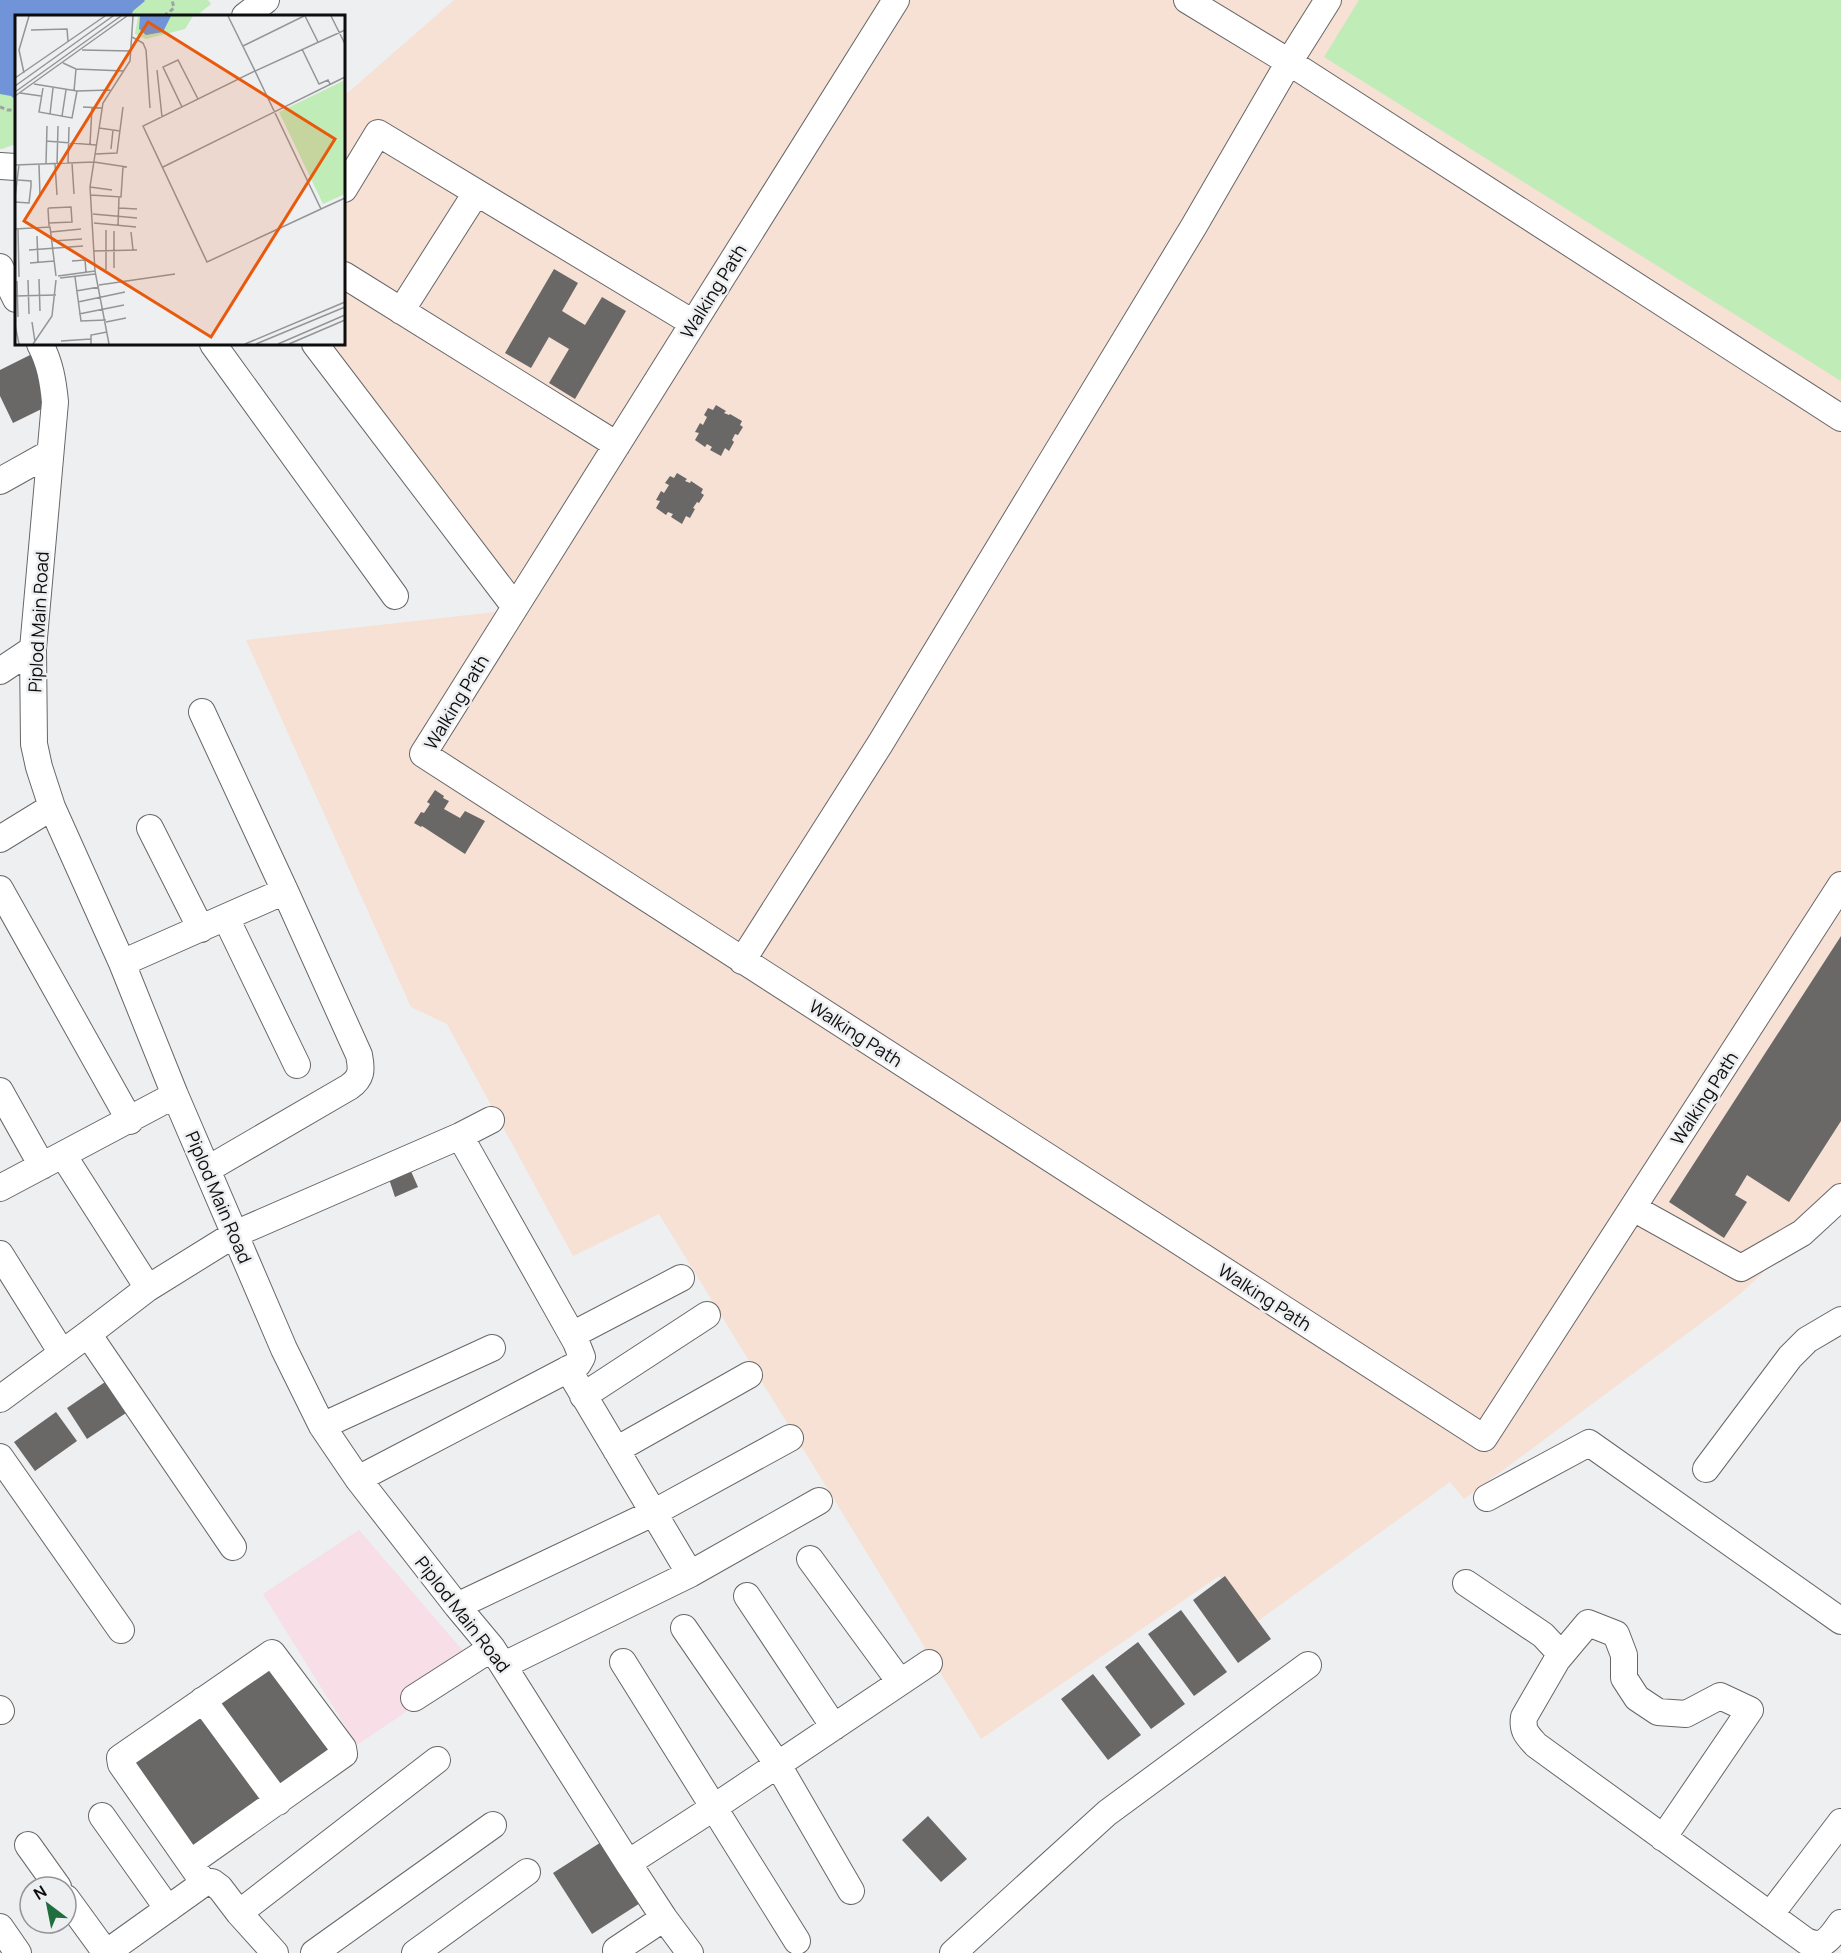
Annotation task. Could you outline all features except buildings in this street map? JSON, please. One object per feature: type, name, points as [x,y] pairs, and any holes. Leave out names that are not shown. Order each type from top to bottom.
[{"type":"street","points":[[246,15],[266,0]]},
{"type":"street","name":"Walking Path","points":[[896,0],[423,754],[1484,1438],[1841,885]]},
{"type":"street","points":[[1187,0],[1289,62],[1841,418]]},
{"type":"street","points":[[742,960],[899,714],[1194,226],[1289,62],[1329,0]]},
{"type":"street","points":[[345,187],[378,134],[693,323]]},
{"type":"street","points":[[0,166],[15,167]]},
{"type":"street","points":[[401,311],[477,193]]},
{"type":"street","points":[[345,276],[617,445]]},
{"type":"street","name":"Piplod Main Road","points":[[41,345],[52,374],[55,402],[33,650],[34,744],[52,807],[122,963],[175,1095],[284,1349],[322,1426],[358,1479],[498,1657],[628,1863],[690,1953]]},
{"type":"street","points":[[214,345],[395,596]]},
{"type":"street","points":[[316,345],[515,607]]},
{"type":"street","points":[[0,481],[50,453]]},
{"type":"street","points":[[0,671],[33,650]]},
{"type":"street","points":[[202,712],[359,1054],[361,1075],[349,1088],[208,1169]]},
{"type":"street","points":[[0,839],[52,807]]},
{"type":"street","points":[[150,828],[201,929]]},
{"type":"street","points":[[0,890],[130,1121]]},
{"type":"street","points":[[122,963],[285,891]]},
{"type":"street","points":[[226,918],[297,1065]]},
{"type":"street","points":[[0,1091],[148,1288]]},
{"type":"street","points":[[0,1188],[130,1121],[175,1095]]},
{"type":"street","points":[[0,1399],[148,1288],[235,1234],[460,1136],[491,1120]]},
{"type":"street","points":[[358,1479],[578,1364],[582,1357],[572,1335],[460,1136]]},
{"type":"street","points":[[1633,1208],[1741,1268],[1802,1233],[1841,1197]]},
{"type":"street","points":[[0,1254],[62,1353]]},
{"type":"street","points":[[572,1335],[681,1278]]},
{"type":"street","points":[[583,1396],[706,1315]]},
{"type":"street","points":[[1706,1469],[1790,1357],[1807,1340],[1841,1320]]},
{"type":"street","points":[[88,1334],[233,1547]]},
{"type":"street","points":[[322,1426],[492,1348]]},
{"type":"street","points":[[568,1369],[690,1574]]},
{"type":"street","points":[[616,1450],[749,1375]]},
{"type":"street","points":[[457,1606],[652,1513],[790,1438]]},
{"type":"street","points":[[1487,1498],[1589,1443],[1841,1621]]},
{"type":"street","points":[[0,1457],[121,1630]]},
{"type":"street","points":[[414,1698],[498,1657],[690,1574],[819,1501]]},
{"type":"street","points":[[810,1559],[900,1682]]},
{"type":"street","points":[[1466,1583],[1543,1635],[1557,1650],[1557,1660]]},
{"type":"street","points":[[747,1596],[834,1726]]},
{"type":"street","points":[[1663,1838],[1750,1710],[1720,1696],[1686,1714],[1658,1712],[1637,1698],[1624,1678],[1624,1654],[1616,1634],[1588,1623],[1557,1660],[1524,1717],[1523,1727],[1527,1736],[1536,1745],[1663,1838],[1806,1941],[1815,1945],[1825,1942],[1841,1923]]},
{"type":"street","points":[[684,1628],[778,1765],[851,1891]]},
{"type":"street","points":[[78,1914],[106,1953],[168,1909],[197,1873],[278,1802],[342,1756],[343,1749],[272,1653],[122,1756],[119,1761],[197,1873],[220,1888],[275,1953]]},
{"type":"street","points":[[623,1662],[797,1941]]},
{"type":"street","points":[[628,1863],[929,1663]]},
{"type":"street","points":[[953,1953],[1107,1813],[1308,1665]]},
{"type":"street","points":[[203,1700],[278,1802]]},
{"type":"street","points":[[239,1913],[437,1760]]},
{"type":"street","points":[[102,1816],[168,1909]]},
{"type":"street","points":[[1770,1915],[1841,1822]]},
{"type":"street","points":[[314,1953],[493,1825]]},
{"type":"street","points":[[28,1845],[49,1875]]},
{"type":"street","points":[[415,1953],[527,1872]]},
{"type":"street","points":[[616,1950],[664,1918]]},
{"type":"street","points":[[0,1928],[18,1953]]},
{"type":"path","points":[[165,15],[174,8],[172,0]]},
{"type":"path","points":[[0,107],[15,110]]},
{"type":"shaded area","points":[[454,0],[1841,0],[1841,1200],[1739,1295],[1464,1499],[1450,1482],[1258,1621],[1219,1576],[981,1739],[659,1214],[573,1256],[447,1024],[411,1007],[246,640],[504,611],[306,345],[345,345],[345,95]]},
{"type":"shaded area","points":[[359,1530],[475,1665],[357,1745],[263,1594]]},
{"type":"green space","points":[[0,0],[208,0],[211,4],[197,15],[15,15],[15,144],[0,149]]},
{"type":"green space","points":[[1359,0],[1841,0],[1841,381],[1324,57]]},
{"type":"water","points":[[0,0],[145,1],[131,15],[15,15],[15,99],[0,94]]}]
